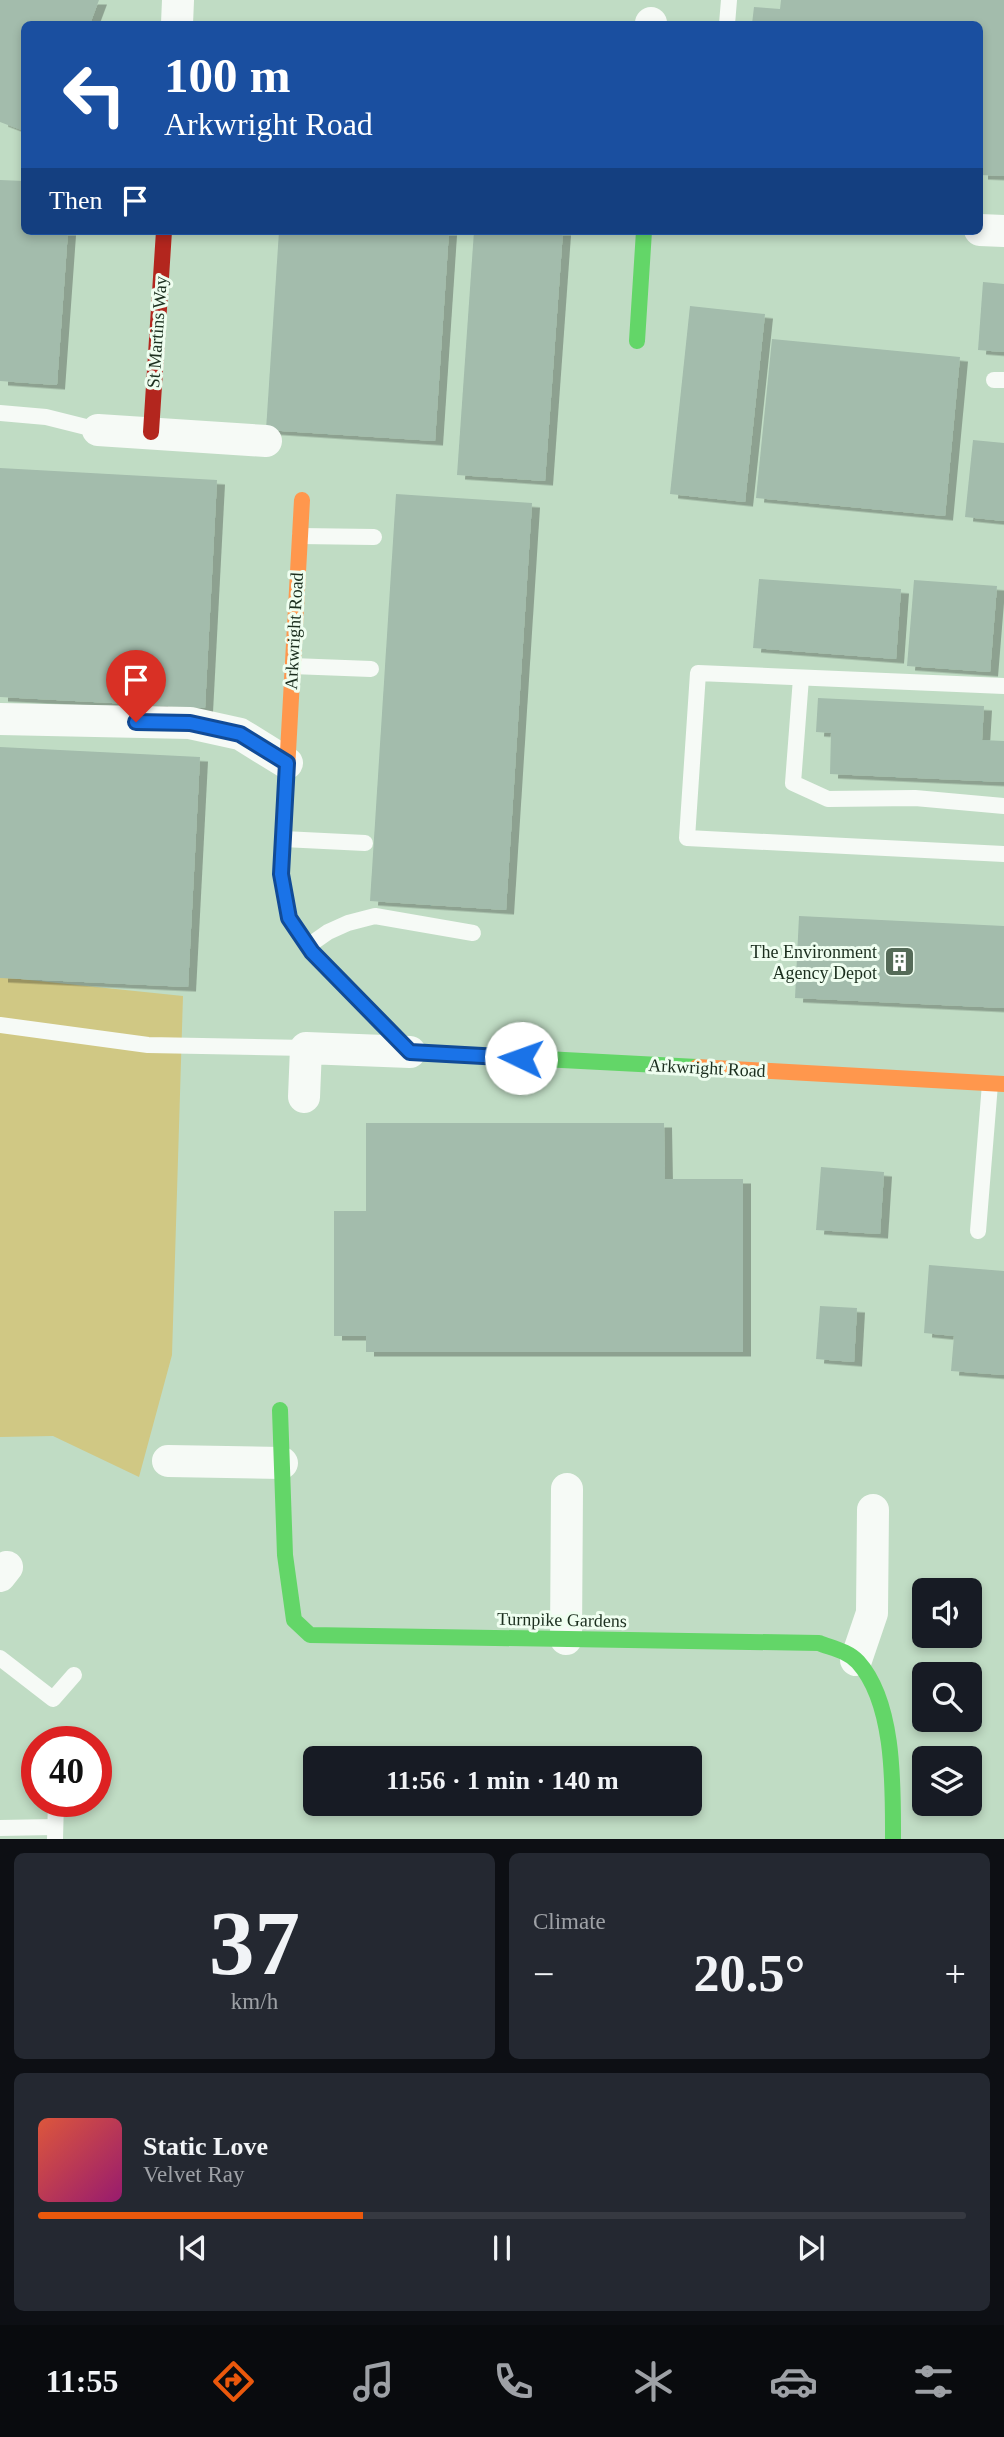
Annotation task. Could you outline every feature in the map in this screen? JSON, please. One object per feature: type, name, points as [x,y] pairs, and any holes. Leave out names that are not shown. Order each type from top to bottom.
[{"type":"street","points":[[177,21],[178,0]]},
{"type":"street","points":[[983,230],[1004,231]]},
{"type":"street","name":"St Martins Way","points":[[151,432],[164,235]]},
{"type":"street","points":[[637,341],[644,235]]},
{"type":"street","points":[[98,430],[266,441]]},
{"type":"street","name":"Arkwright Road","points":[[302,500],[281,874],[289,918],[308,946],[410,1052]]},
{"type":"street","points":[[0,719],[190,723],[240,734],[287,763]]},
{"type":"street","points":[[304,1097],[306,1048]]},
{"type":"street","name":"Arkwright Road","points":[[306,1048],[997,1084]]},
{"type":"street","name":"Turnpike Gardens","points":[[280,1410],[285,1555],[294,1620],[310,1636],[820,1643],[856,1660]]},
{"type":"street","points":[[168,1461],[282,1463]]},
{"type":"street","points":[[566,1639],[568,1489]]},
{"type":"street","points":[[873,1510],[872,1613],[856,1660],[874,1687],[888,1733],[893,1839]]},
{"type":"lane","points":[[727,21],[730,0]]},
{"type":"lane","points":[[0,413],[46,417],[98,430]]},
{"type":"lane","points":[[300,536],[374,537]]},
{"type":"lane","points":[[292,666],[371,669]]},
{"type":"lane","points":[[1004,686],[698,673],[687,838],[1004,855]]},
{"type":"lane","points":[[801,678],[793,783],[828,799],[915,798],[1004,806]]},
{"type":"lane","points":[[283,839],[365,843]]},
{"type":"lane","points":[[308,946],[328,932],[348,923],[375,916],[473,933]]},
{"type":"lane","points":[[0,1025],[149,1045],[306,1048]]},
{"type":"lane","points":[[978,1231],[997,1084]]},
{"type":"lane","points":[[0,1658],[53,1699],[74,1675]]},
{"type":"lane","points":[[0,1828],[55,1833]]},
{"type":"shaded area","points":[[0,977],[183,996],[172,1355],[139,1477],[53,1436],[0,1437]]},
{"type":"building","points":[[0,0],[99,0],[91,21],[21,21],[21,130],[0,122]]},
{"type":"building","points":[[781,0],[1004,0],[1004,176],[983,175],[983,21],[752,21],[754,7],[780,9]]},
{"type":"building","points":[[0,180],[21,181],[21,235],[68,235],[57,385],[0,381]]},
{"type":"building","points":[[279,235],[449,235],[435,441],[266,430]]},
{"type":"building","points":[[474,235],[563,235],[545,481],[457,475]]},
{"type":"building","points":[[983,282],[1004,284],[1004,352],[978,350]]},
{"type":"building","points":[[690,306],[765,314],[745,502],[670,494]]},
{"type":"building","points":[[772,339],[960,357],[945,516],[756,498]]},
{"type":"building","points":[[973,440],[1004,443],[1004,521],[965,517]]},
{"type":"building","points":[[0,468],[217,480],[205,708],[0,697]]},
{"type":"building","points":[[396,494],[532,503],[506,910],[370,901]]},
{"type":"building","points":[[759,579],[901,589],[896,659],[753,648]]},
{"type":"building","points":[[914,580],[997,586],[990,672],[907,666]]},
{"type":"building","points":[[818,698],[984,706],[982,740],[1004,741],[1004,782],[830,774],[831,733],[816,732]]},
{"type":"building","points":[[0,747],[200,757],[188,987],[0,978]]},
{"type":"building","name":"The Environment Agency Depot","points":[[799,916],[1004,926],[1004,1008],[795,998]]},
{"type":"building","points":[[366,1123],[664,1123],[665,1179],[743,1179],[743,1352],[366,1352],[366,1336],[334,1336],[334,1211],[366,1211]]},
{"type":"building","points":[[821,1167],[884,1172],[880,1234],[816,1230]]},
{"type":"building","points":[[929,1265],[1004,1271],[1004,1375],[951,1371],[954,1336],[924,1333]]},
{"type":"building","points":[[820,1306],[857,1308],[854,1362],[816,1359]]},
{"type":"traffic: fast","points":[[637,341],[644,235]]},
{"type":"traffic: fast","points":[[282,860],[281,874],[289,918],[312,952],[410,1052],[697,1067]]},
{"type":"traffic: fast","points":[[280,1410],[285,1555],[294,1620],[310,1635],[819,1643],[854,1658],[870,1679],[879,1700],[892,1771],[893,1839]]},
{"type":"traffic: slow","points":[[282,860],[302,500]]},
{"type":"traffic: slow","points":[[697,1067],[1004,1084]]},
{"type":"traffic: jam","points":[[151,432],[164,235]]},
{"type":"place","name":"The Environment Agency Depot","points":[[900,962]]},
{"type":"route","points":[[136,722],[190,723],[240,734],[287,763],[281,874],[289,918],[312,952],[410,1052],[521,1058]]}]
